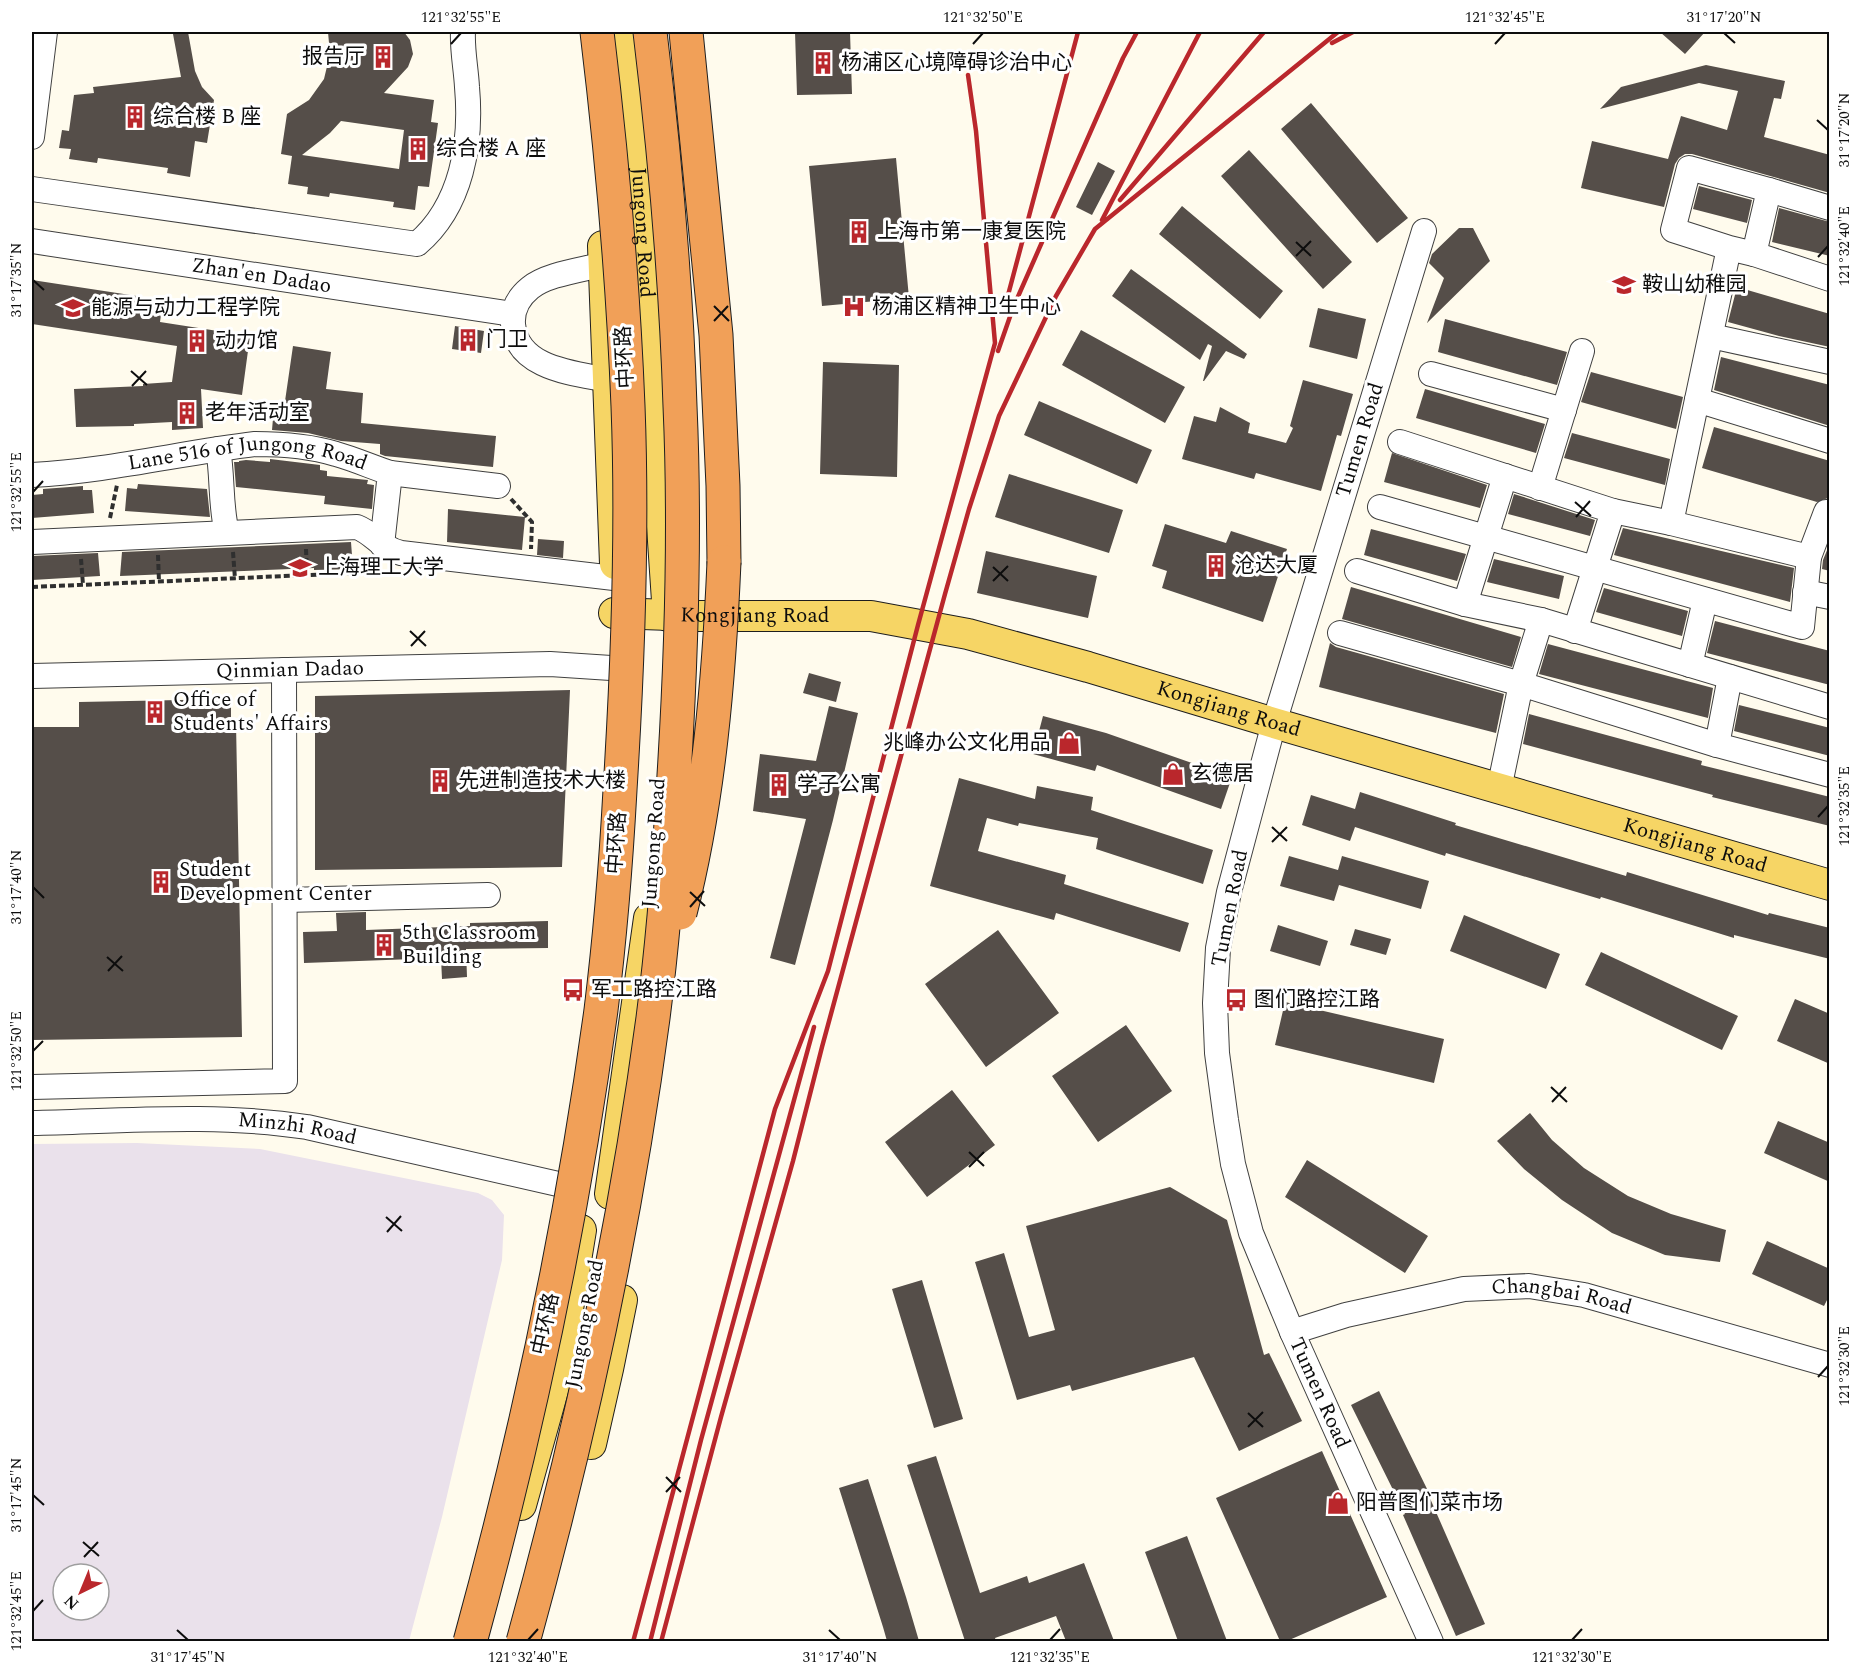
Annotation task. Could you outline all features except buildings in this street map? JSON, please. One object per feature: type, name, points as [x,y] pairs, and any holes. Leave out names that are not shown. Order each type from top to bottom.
[{"type":"highway","name":"中环路","points":[[470,1641],[518,1454],[560,1257],[601,1008],[616,860],[626,710],[629,594],[628,409],[619,246],[597,32]]},
{"type":"highway","points":[[523,1641],[570,1466],[592,1366],[630,1167],[653,1017],[669,865],[677,736],[682,560],[680,406],[660,113],[650,32]]},
{"type":"highway","points":[[653,1017],[692,867],[721,642],[724,561],[716,334],[686,32]]},
{"type":"main road","name":"Jungong Road","points":[[507,1641],[560,1452],[611,1186],[653,891],[657,614],[620,263],[591,109],[582,32]]},
{"type":"main road","name":"Jungong Road","points":[[610,32],[620,113],[620,263]]},
{"type":"main road","name":"Jungong Road","points":[[454,1641],[503,1449],[543,1263],[558,1184],[588,992],[601,859],[614,613],[608,380],[620,263],[629,32]]},
{"type":"main road","name":"Jungong Road","points":[[540,1641],[584,1470],[622,1299],[668,1018],[685,865],[698,616],[696,407],[688,330],[687,254],[666,32]]},
{"type":"main road","points":[[620,263],[688,330]]},
{"type":"main road","name":"Kongjiang Road","points":[[614,613],[698,616],[871,616],[968,634],[1088,667],[1830,885]]},
{"type":"main road","name":"Jungong Road","points":[[483,1641],[557,1376],[601,1109],[632,795],[657,614]]},
{"type":"main road","points":[[594,925],[623,883]]},
{"type":"main road","points":[[578,1358],[622,1299]]},
{"type":"street","points":[[32,137],[45,32]]},
{"type":"street","points":[[32,189],[417,244],[435,227],[446,210],[459,178],[464,158],[468,105],[463,32]]},
{"type":"street","points":[[1830,208],[1689,168],[1673,230],[1830,279]]},
{"type":"street","points":[[1754,254],[1769,190]]},
{"type":"street","name":"Tumen Road","points":[[1424,231],[1274,723],[1229,892],[1218,948],[1215,1003],[1218,1053],[1233,1164],[1251,1233],[1292,1332],[1431,1641]]},
{"type":"street","name":"Zhan'en Dadao","points":[[32,241],[502,312]]},
{"type":"street","points":[[1671,523],[1729,249]]},
{"type":"street","points":[[608,380],[553,368],[536,360],[522,347],[502,312],[519,300],[531,287],[548,279],[620,263]]},
{"type":"street","points":[[1711,336],[1830,362]]},
{"type":"street","points":[[1540,488],[1582,351]]},
{"type":"street","points":[[1431,374],[1564,410]]},
{"type":"street","points":[[1697,400],[1830,441]]},
{"type":"street","points":[[1400,442],[1613,511],[1809,557]]},
{"type":"street","name":"Lane 516 of Jungong Road","points":[[32,475],[120,466],[255,444],[317,449],[390,473],[382,545]]},
{"type":"street","points":[[218,449],[221,465],[222,509],[227,533]]},
{"type":"street","points":[[390,473],[498,486]]},
{"type":"street","points":[[1465,604],[1505,477]]},
{"type":"street","points":[[1380,507],[1802,627],[1809,557],[1828,508]]},
{"type":"street","points":[[1575,631],[1613,511]]},
{"type":"street","points":[[32,542],[357,527],[365,530],[382,545],[401,553],[614,578]]},
{"type":"street","points":[[1357,571],[1465,604],[1541,620],[1830,707]]},
{"type":"street","points":[[1805,592],[1830,597]]},
{"type":"street","points":[[1690,665],[1705,600]]},
{"type":"street","points":[[1499,789],[1521,684],[1541,620]]},
{"type":"street","points":[[1340,633],[1521,684],[1717,745],[1830,776]]},
{"type":"street","name":"Qinmian Dadao","points":[[32,676],[550,664],[611,668]]},
{"type":"street","points":[[32,1087],[285,1081],[284,670]]},
{"type":"street","points":[[1717,745],[1730,677]]},
{"type":"street","points":[[285,900],[488,894]]},
{"type":"street","name":"Minzhi Road","points":[[32,1123],[236,1119],[278,1123],[307,1127],[558,1184]]},
{"type":"street","name":"Changbai Road","points":[[1292,1332],[1346,1315],[1464,1289],[1529,1286],[1584,1295],[1830,1365]]},
{"type":"path","points":[[103,538],[114,502],[120,466]]},
{"type":"path","points":[[498,486],[532,522],[530,568]]},
{"type":"path","points":[[32,587],[354,573],[363,570],[382,545]]},
{"type":"shaded area","points":[[137,1143],[260,1149],[478,1193],[492,1200],[504,1215],[502,1260],[442,1517],[409,1641],[32,1641],[32,1144]]},
{"type":"railway","points":[[1003,314],[1078,32]]},
{"type":"railway","points":[[998,351],[1013,308],[1123,58],[1137,32]]},
{"type":"railway","points":[[1102,220],[1200,32]]},
{"type":"railway","points":[[1120,200],[1264,32]]},
{"type":"railway","points":[[661,1642],[945,594],[999,416],[1056,296],[1095,229],[1338,32]]},
{"type":"railway","points":[[1332,43],[1353,32]]},
{"type":"railway","points":[[633,1642],[775,1109],[828,971],[918,625],[995,343],[976,131],[968,75]]},
{"type":"railway","points":[[650,1642],[701,1440],[814,1027]]},
{"type":"place","name":"报告厅","points":[[383,57]]},
{"type":"place","name":"杨浦区心境障碍诊治中心","points":[[823,63]]},
{"type":"place","name":"综合楼 B 座","points":[[135,117]]},
{"type":"place","name":"综合楼 A 座","points":[[418,149]]},
{"type":"place","name":"上海市第一康复医院","points":[[859,232]]},
{"type":"place","name":"鞍山幼稚园","points":[[1624,285]]},
{"type":"place","name":"杨浦区精神卫生中心","points":[[854,307]]},
{"type":"place","name":"能源与动力工程学院","points":[[73,308]]},
{"type":"place","name":"门卫","points":[[468,340]]},
{"type":"place","name":"动力馆","points":[[197,341]]},
{"type":"place","name":"老年活动室","points":[[187,413]]},
{"type":"place","name":"沧达大厦","points":[[1216,566]]},
{"type":"place","name":"上海理工大学","points":[[300,568]]},
{"type":"place","name":"Office of Students' Affairs","points":[[155,712]]},
{"type":"place","name":"兆峰办公文化用品","points":[[1069,743]]},
{"type":"place","name":"玄德居","points":[[1173,774]]},
{"type":"place","name":"先进制造技术大楼","points":[[440,781]]},
{"type":"place","name":"学子公寓","points":[[779,785]]},
{"type":"place","name":"Student Development Center","points":[[161,882]]},
{"type":"place","name":"5th Classroom Building","points":[[384,945]]},
{"type":"place","name":"军工路控江路","points":[[573,990]]},
{"type":"place","name":"图们路控江路","points":[[1236,1000]]},
{"type":"place","name":"阳普图们菜市场","points":[[1338,1503]]}]
